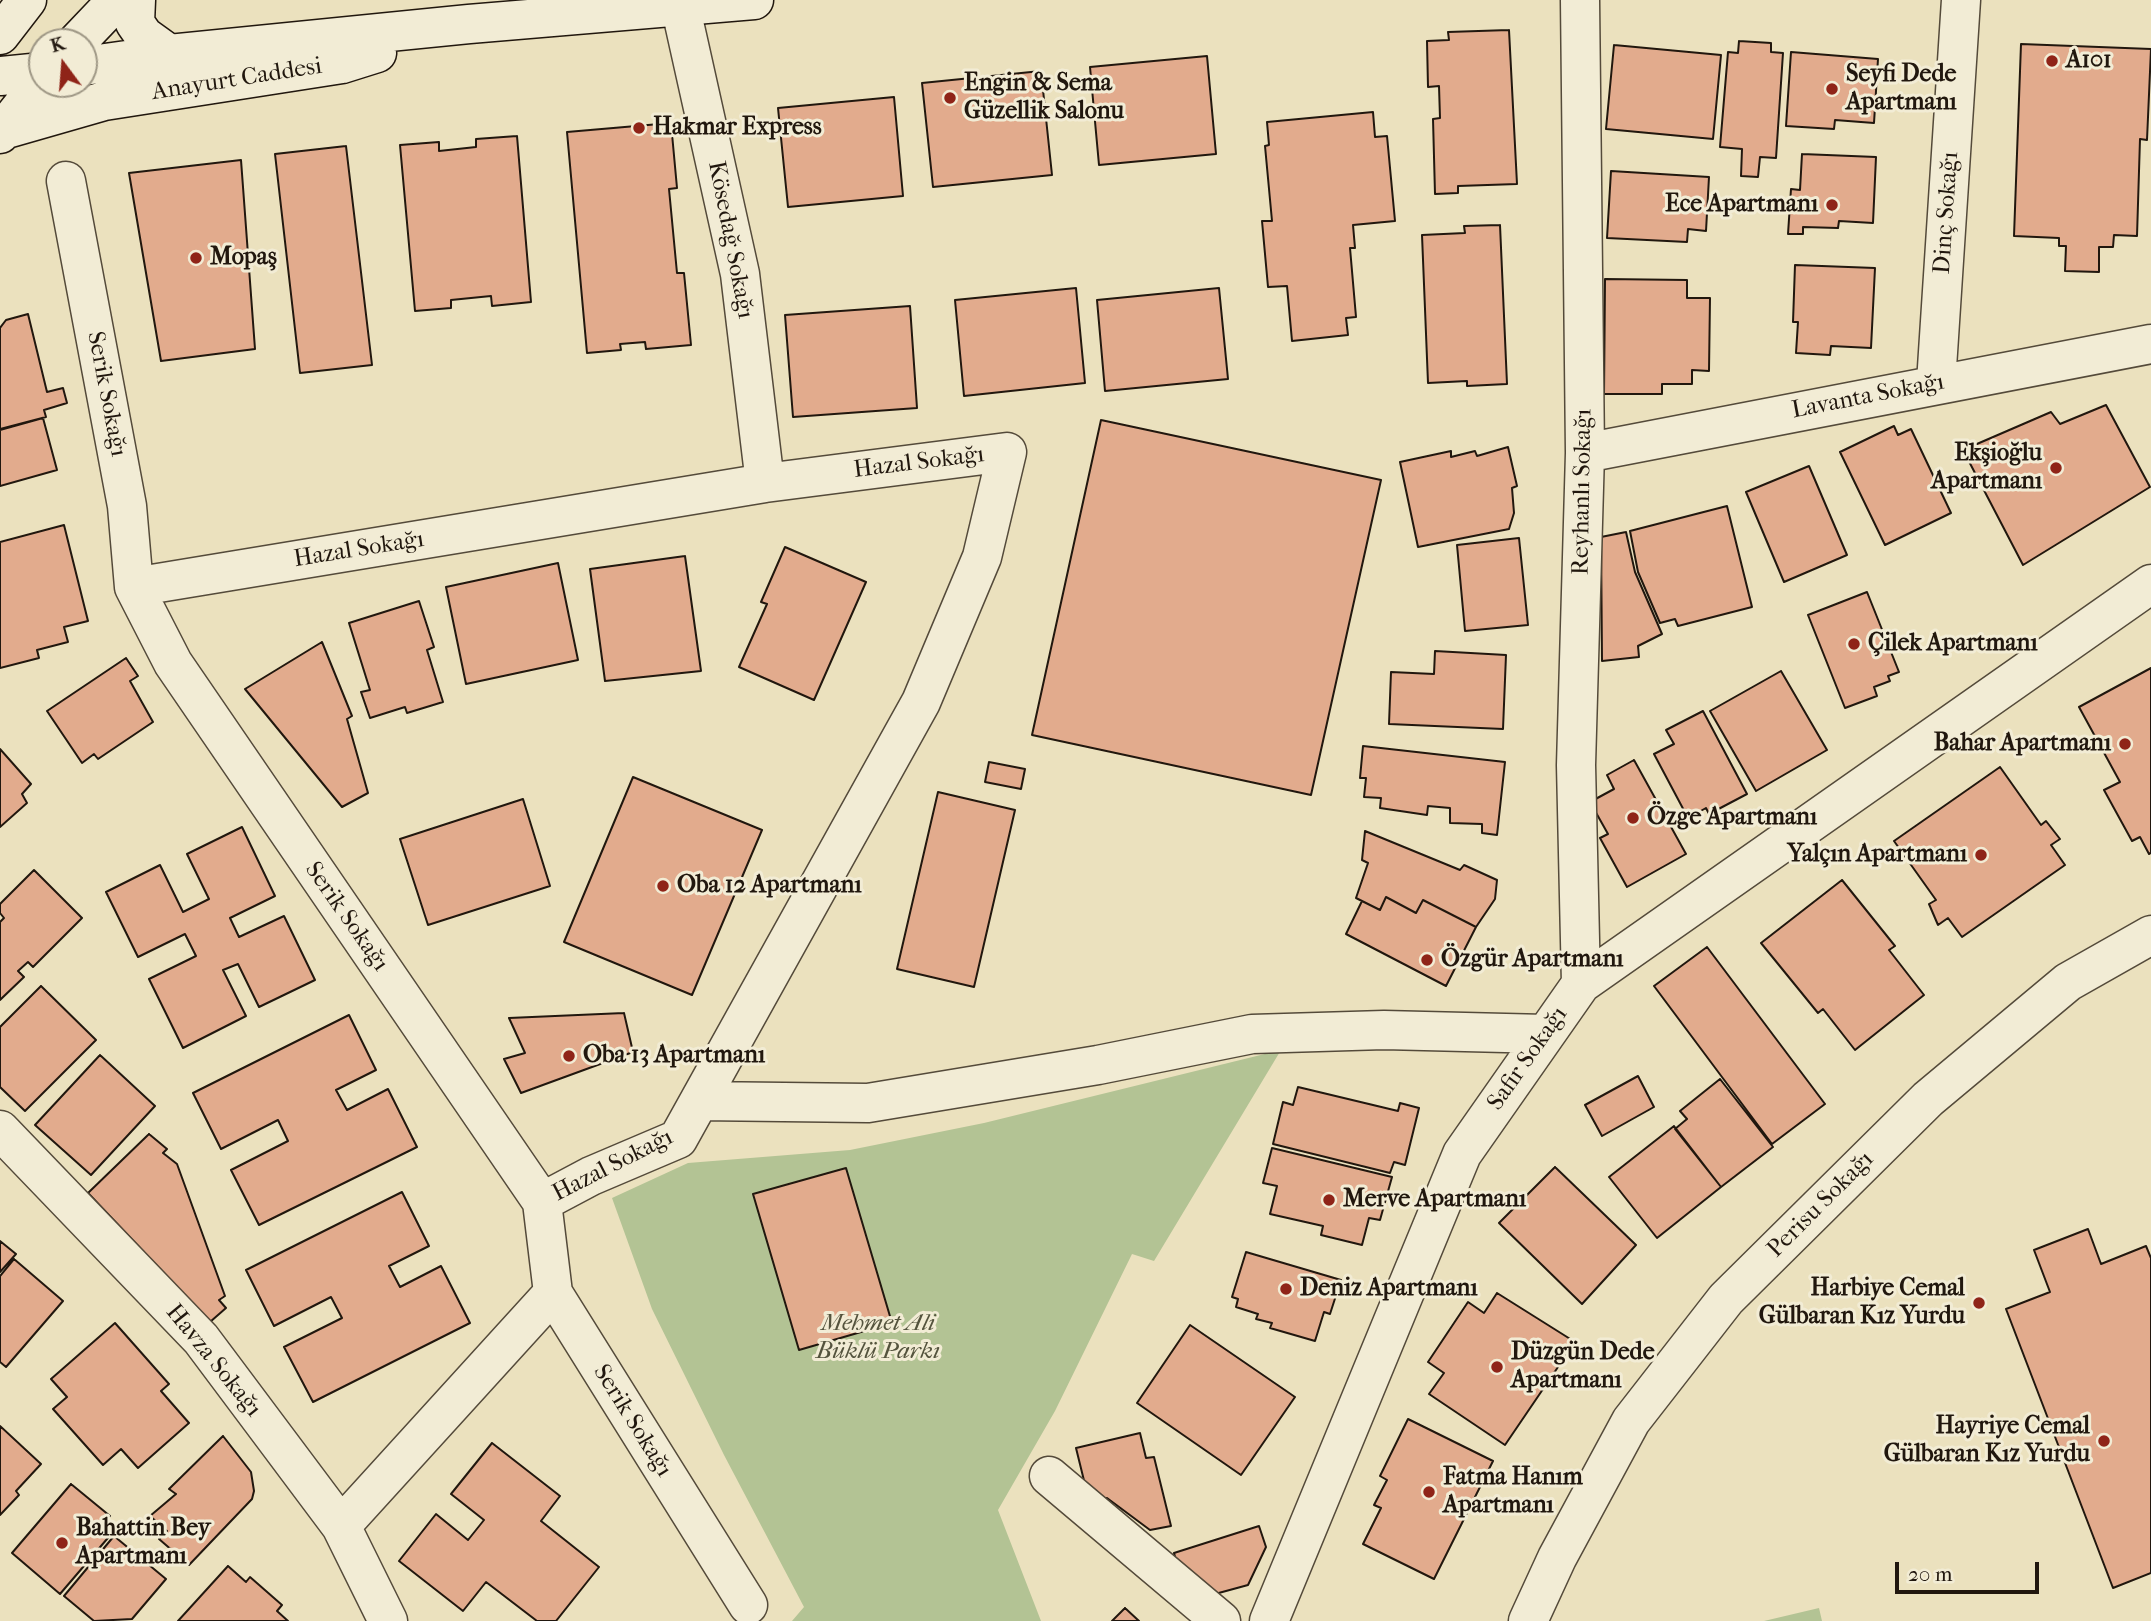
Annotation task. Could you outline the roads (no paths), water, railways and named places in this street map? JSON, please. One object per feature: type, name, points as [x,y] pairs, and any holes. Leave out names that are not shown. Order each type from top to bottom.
[{"type":"street","points":[[0,35],[27,0]]},
{"type":"street","points":[[90,28],[117,0]]},
{"type":"street","points":[[136,0],[135,23],[144,36],[169,54]]},
{"type":"street","name":"Anayurt Caddesi","points":[[98,64],[169,54],[469,24],[679,4],[754,0]]},
{"type":"street","name":"Reyhanlı Sokağı","points":[[1580,0],[1585,453],[1576,765],[1581,984]]},
{"type":"street","name":"Dinç Sokağı","points":[[1937,383],[1961,0]]},
{"type":"street","name":"Kösedağ Sokağı","points":[[679,4],[740,274],[765,483]]},
{"type":"street","name":"Anayurt Caddesi","points":[[1,132],[104,101],[342,64],[469,24]]},
{"type":"street","points":[[0,76],[28,73]]},
{"type":"street","points":[[1,132],[28,98]]},
{"type":"street","name":"Serik Sokağı","points":[[66,181],[127,506],[134,587],[181,674],[542,1202],[553,1293],[748,1605]]},
{"type":"street","name":"Lavanta Sokağı","points":[[1585,453],[1937,383],[2151,344]]},
{"type":"street","name":"Hazal Sokağı","points":[[134,587],[765,483],[1007,452],[982,557],[921,702],[678,1139],[590,1176],[542,1202]]},
{"type":"street","name":"Safir Sokağı","points":[[1269,1621],[1462,1154],[1581,984],[2151,584]]},
{"type":"street","name":"Perisu Sokağı","points":[[1528,1621],[1557,1558],[1631,1421],[1726,1300],[1928,1099],[2068,982],[2151,935]]},
{"type":"street","points":[[699,1101],[868,1103],[1098,1065],[1252,1034],[1384,1030],[1546,1034]]},
{"type":"street","name":"Havza Sokağı","points":[[0,1130],[201,1339],[341,1526],[388,1621]]},
{"type":"street","points":[[341,1526],[553,1293]]},
{"type":"street","points":[[1049,1476],[1221,1621]]},
{"type":"place","name":"A101","points":[[2052,61]]},
{"type":"place","name":"Seyfi Dede Apartmanı","points":[[1832,89]]},
{"type":"place","name":"Engin & Sema Güzellik Salonu","points":[[950,98]]},
{"type":"place","name":"Hakmar Express","points":[[639,128]]},
{"type":"place","name":"Ece Apartmanı","points":[[1832,205]]},
{"type":"place","name":"Mopaş","points":[[196,258]]},
{"type":"place","name":"Ekşioğlu Apartmanı","points":[[2056,468]]},
{"type":"place","name":"Çilek Apartmanı","points":[[1854,644]]},
{"type":"place","name":"Bahar Apartmanı","points":[[2125,744]]},
{"type":"place","name":"Özge Apartmanı","points":[[1633,818]]},
{"type":"place","name":"Yalçın Apartmanı","points":[[1981,855]]},
{"type":"place","name":"Oba 12 Apartmanı","points":[[663,886]]},
{"type":"place","name":"Özgür Apartmanı","points":[[1427,960]]},
{"type":"place","name":"Oba 13 Apartmanı","points":[[569,1056]]},
{"type":"place","name":"Merve Apartmanı","points":[[1329,1200]]},
{"type":"place","name":"Deniz Apartmanı","points":[[1286,1289]]},
{"type":"place","name":"Harbiye Cemal Gülbaran Kız Yurdu","points":[[1979,1303]]},
{"type":"place","name":"Düzgün Dede Apartmanı","points":[[1497,1367]]},
{"type":"place","name":"Hayriye Cemal Gülbaran Kız Yurdu","points":[[2104,1441]]},
{"type":"place","name":"Fatma Hanım Apartmanı","points":[[1429,1492]]},
{"type":"place","name":"Bahattin Bey Apartmanı","points":[[62,1543]]},
{"type":"park label","name":"Mehmet Ali Büklü Parkı","points":[[878,1338]]}]
